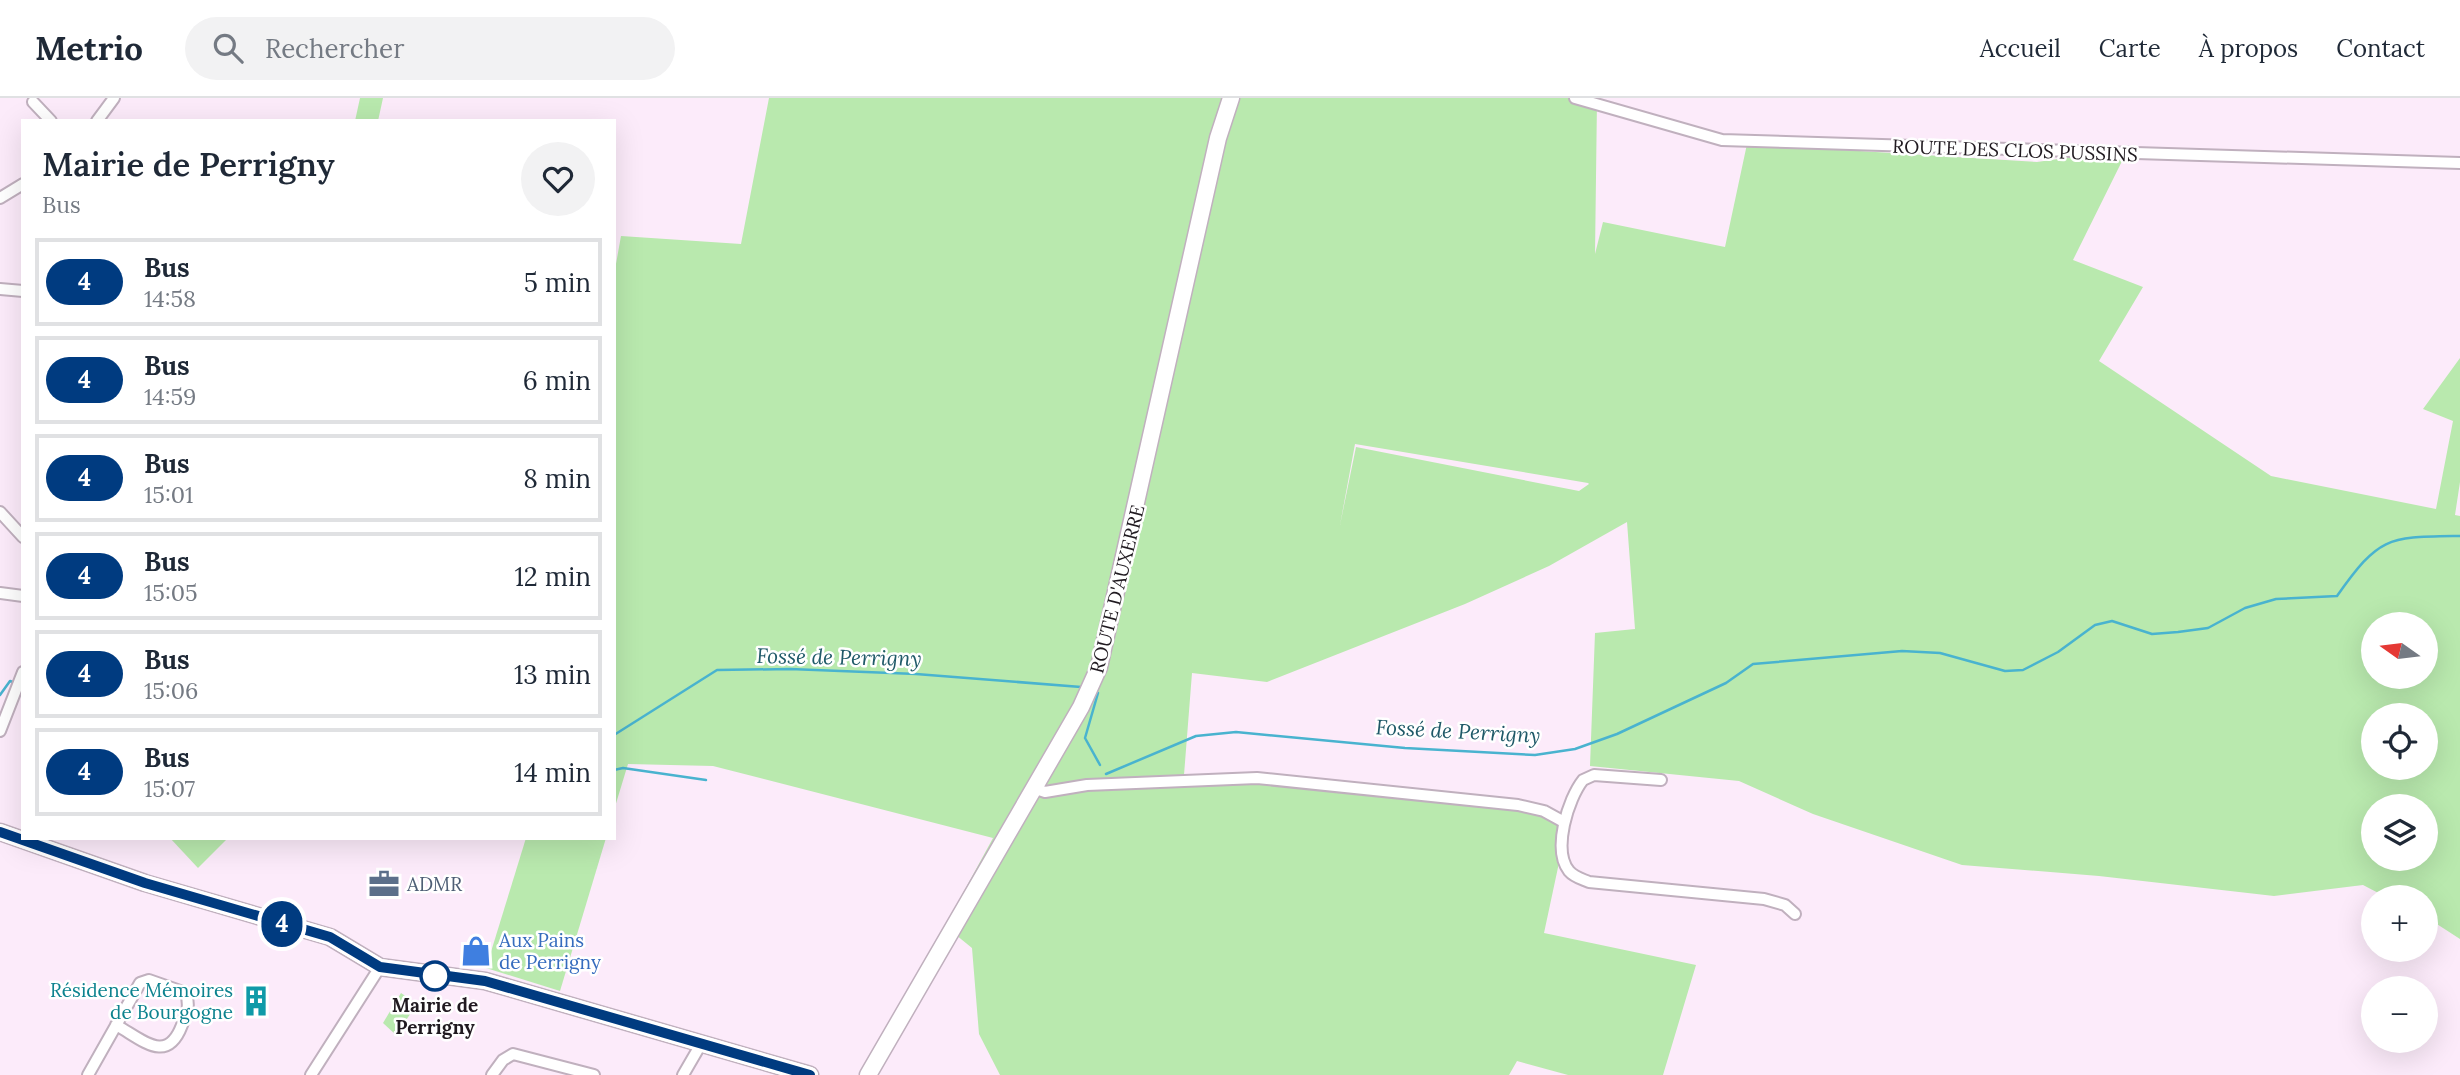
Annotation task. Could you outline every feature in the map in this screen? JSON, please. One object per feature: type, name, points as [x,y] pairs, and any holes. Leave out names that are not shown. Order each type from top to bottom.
[{"type":"street","points":[[98,119],[114,98]]},
{"type":"street","name":"ROUTE D'AUXERRE","points":[[868,1075],[1090,690],[1104,652],[1218,138],[1231,98]]},
{"type":"street","name":"ROUTE DES CLOS PUSSINS","points":[[1575,98],[1722,140],[2460,163]]},
{"type":"street","points":[[33,102],[49,119]]},
{"type":"street","points":[[0,198],[21,185]]},
{"type":"street","points":[[0,289],[21,291]]},
{"type":"street","points":[[0,512],[21,535]]},
{"type":"street","points":[[0,593],[21,596]]},
{"type":"street","points":[[0,731],[19,680]]},
{"type":"street","points":[[1661,780],[1594,775],[1583,780],[1564,822],[1562,839],[1566,866],[1572,875],[1589,882],[1764,899],[1785,905],[1795,914]]},
{"type":"street","points":[[1033,788],[1045,792],[1087,785],[1257,778],[1518,805],[1544,811],[1564,822]]},
{"type":"street","points":[[0,832],[21,839]]},
{"type":"street","points":[[23,840],[145,883],[330,937],[380,967],[485,981],[701,1044],[786,1072],[810,1075]]},
{"type":"street","points":[[311,1075],[380,967]]},
{"type":"street","points":[[88,1075],[140,983],[149,980],[186,993],[190,1005],[176,1042],[168,1047],[158,1048],[117,1025]]},
{"type":"street","points":[[683,1075],[701,1044]]},
{"type":"street","points":[[492,1075],[508,1055],[519,1054],[594,1075]]},
{"type":"green space","points":[[360,98],[383,98],[378,119],[355,119]]},
{"type":"green space","points":[[769,98],[1591,98],[1597,100],[1595,254],[1603,222],[1725,247],[1747,144],[2037,162],[2128,149],[2073,260],[2143,287],[2099,361],[2271,476],[2436,509],[2453,421],[2423,409],[2460,358],[2460,482],[2455,515],[2460,516],[2460,939],[2438,925],[2438,885],[2361,885],[2274,896],[2099,876],[1962,865],[1813,814],[1739,781],[1590,766],[1595,633],[1635,629],[1627,522],[1549,566],[1465,604],[1267,682],[1192,673],[1184,775],[1523,805],[1566,830],[1544,933],[1696,965],[1663,1075],[1568,1075],[1517,1061],[1509,1075],[1000,1075],[979,1034],[972,948],[945,926],[993,838],[713,766],[628,764],[616,803],[616,264],[621,236],[741,244]],"holes":[[[1355,444],[1588,483],[1579,491],[1356,447],[1340,525]]]},
{"type":"green space","points":[[172,840],[226,840],[198,868]]},
{"type":"green space","points":[[525,840],[605,840],[560,991],[486,968]]},
{"type":"green space","points":[[401,993],[417,1004],[396,1035],[383,1023]]},
{"type":"waterway","name":"Fossé de Perrigny","points":[[1106,774],[1196,736],[1236,732],[1405,748],[1535,755],[1575,749],[1617,734],[1726,683],[1753,664],[1902,651],[1940,653],[2005,671],[2023,670],[2058,652],[2095,625],[2112,621],[2152,634],[2208,628],[2245,608],[2276,599],[2337,596],[2376,550],[2401,539],[2460,536]]},
{"type":"waterway","name":"Fossé de Perrigny","points":[[616,734],[717,670],[790,669],[916,674],[1081,687]]},
{"type":"waterway","name":"Fossé de Perrigny","points":[[0,695],[10,681],[16,683]]},
{"type":"waterway","name":"Fossé de Perrigny","points":[[1098,693],[1085,738],[1100,765]]},
{"type":"waterway","name":"Fossé de Perrigny","points":[[616,770],[623,768],[706,780]]},
{"type":"bus line","name":"4","points":[[0,832],[70,859],[145,883],[330,937],[380,967],[485,981],[810,1075]]},
{"type":"place","name":"ADMR","points":[[384,884]]},
{"type":"place","name":"Aux Pains de Perrigny","points":[[476,951]]},
{"type":"place","name":"Mairie de Perrigny","points":[[435,976]]},
{"type":"place","name":"Résidence Mémoires de Bourgogne","points":[[256,1001]]}]
